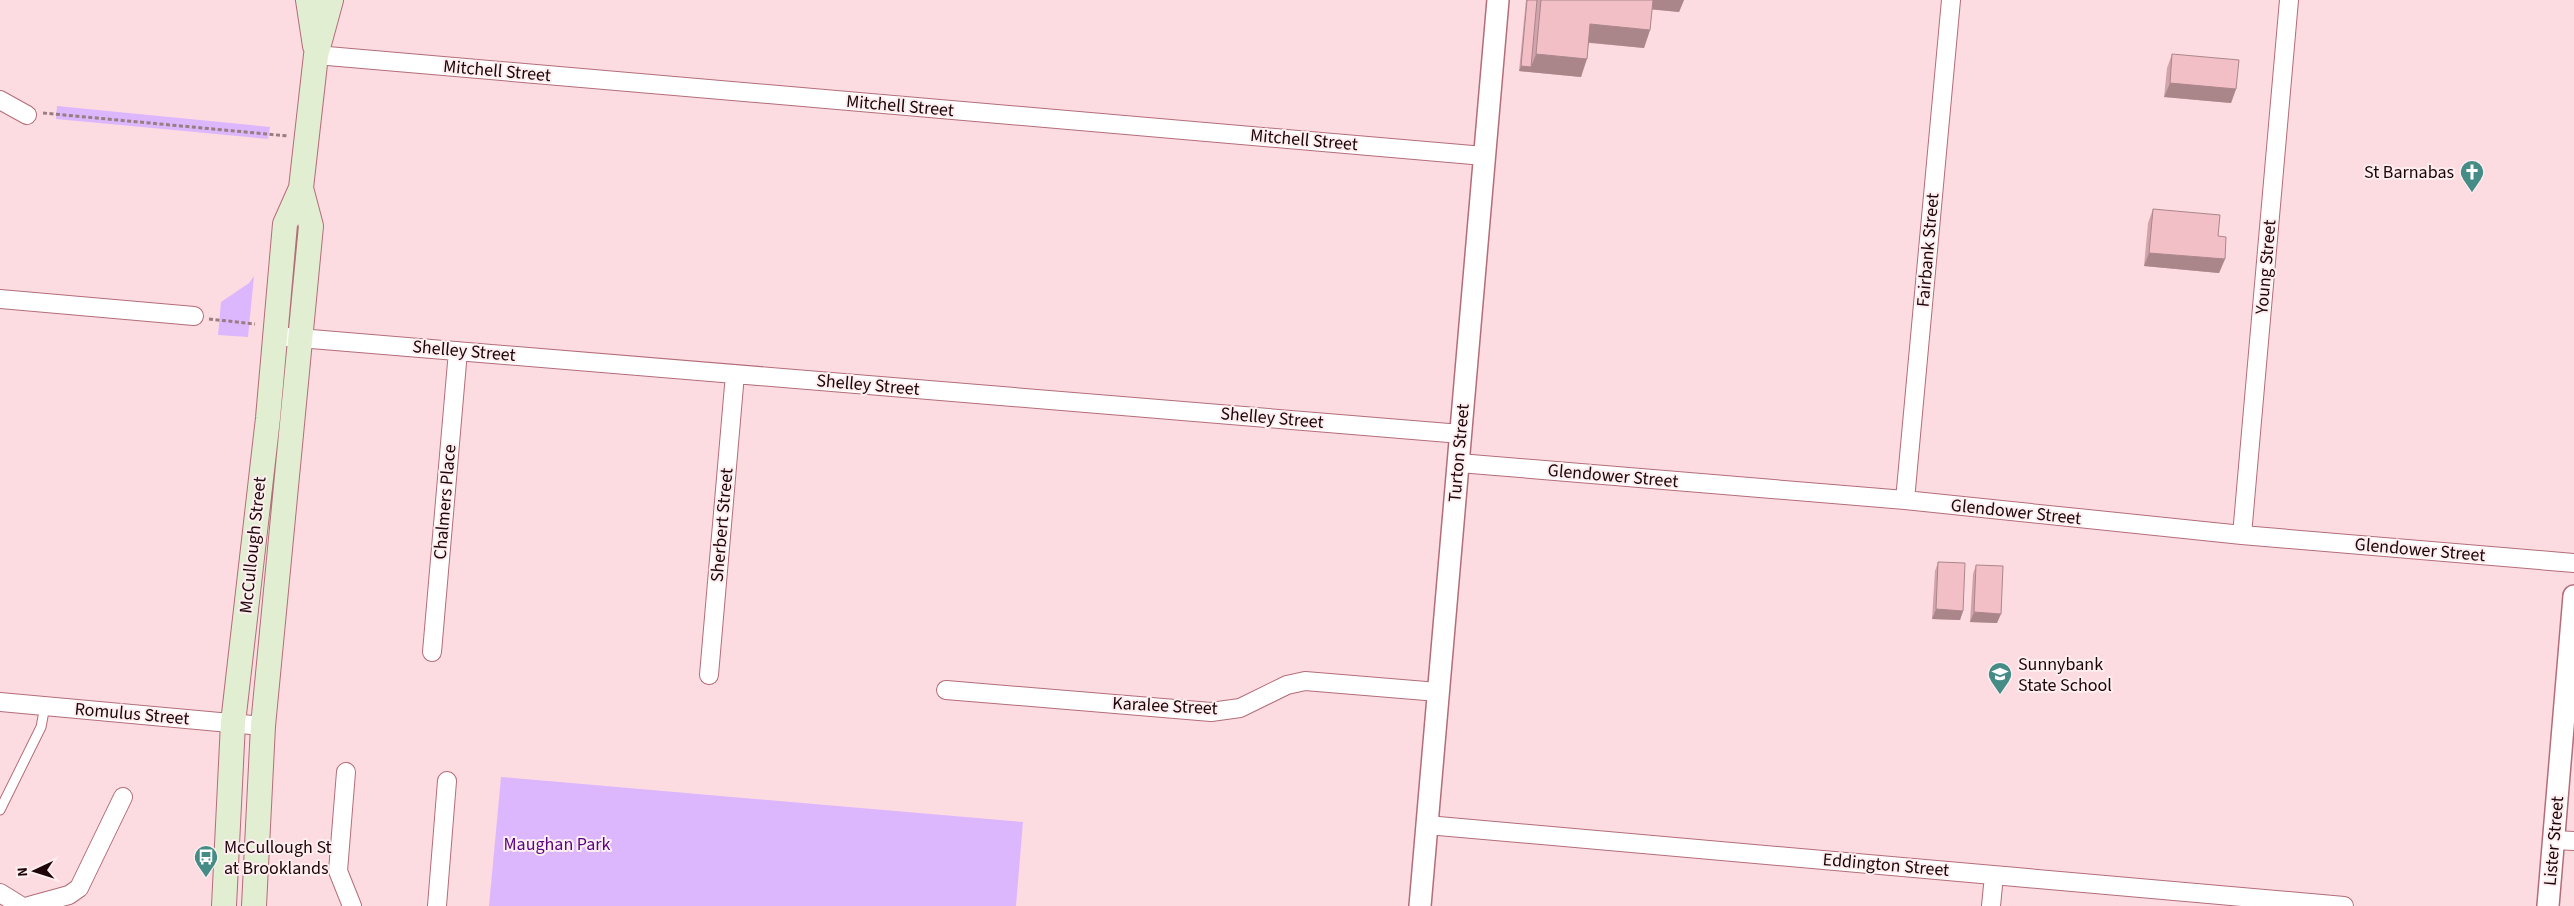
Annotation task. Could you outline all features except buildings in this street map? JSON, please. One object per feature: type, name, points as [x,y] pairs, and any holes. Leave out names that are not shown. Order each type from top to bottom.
[{"type":"main road","name":"McCullough Street","points":[[308,0],[316,55]]},
{"type":"main road","name":"McCullough Street","points":[[224,906],[233,723],[268,418],[267,330],[285,224],[301,188],[316,55],[331,0]]},
{"type":"main road","name":"McCullough Street","points":[[254,906],[263,726],[312,226],[301,188]]},
{"type":"street","name":"Turton Street","points":[[1420,906],[1498,0]]},
{"type":"street","name":"Fairbank Street","points":[[1905,500],[1951,0]]},
{"type":"street","name":"Young Street","points":[[2242,535],[2289,0]]},
{"type":"street","name":"Mitchell Street","points":[[316,55],[1484,156]]},
{"type":"street","points":[[0,100],[27,114]]},
{"type":"street","points":[[0,299],[194,316]]},
{"type":"street","name":"Shelley Street","points":[[267,330],[300,338],[1462,434]]},
{"type":"street","name":"Chalmers Place","points":[[432,652],[458,351]]},
{"type":"street","name":"Sherbert Street","points":[[708,676],[735,374]]},
{"type":"street","name":"Glendower Street","points":[[1459,463],[1905,500],[2242,535],[2574,563]]},
{"type":"street","name":"Lister Street","points":[[2548,906],[2564,841],[2574,596]]},
{"type":"street","name":"Karalee Street","points":[[946,690],[1211,712],[1240,708],[1287,686],[1305,681],[1438,692]]},
{"type":"street","name":"Romulus Street","points":[[0,702],[263,726]]},
{"type":"street","points":[[346,772],[338,871],[352,906]]},
{"type":"street","points":[[437,906],[446,782]]},
{"type":"street","points":[[29,906],[69,895],[79,888],[124,797]]},
{"type":"street","name":"Eddington Street","points":[[1427,825],[1994,875],[2265,902],[2344,906]]},
{"type":"street","points":[[1991,906],[1994,875]]},
{"type":"street","points":[[0,893],[21,906]]},
{"type":"lane","points":[[0,810],[41,727],[45,706]]},
{"type":"path","points":[[27,114],[47,112],[307,137]]},
{"type":"path","points":[[194,316],[267,330]]},
{"type":"green space","points":[[57,106],[270,127],[268,139],[56,119]]},
{"type":"green space","points":[[254,276],[248,337],[218,335],[221,302],[249,283]]},
{"type":"green space","name":"Maughan Park","points":[[501,777],[1023,822],[1016,906],[489,906]]},
{"type":"place","name":"St Barnabas","points":[[2472,193]]},
{"type":"place","name":"Sunnybank State School","points":[[2000,695]]},
{"type":"place","name":"McCullough St at Brooklands","points":[[206,878]]}]
